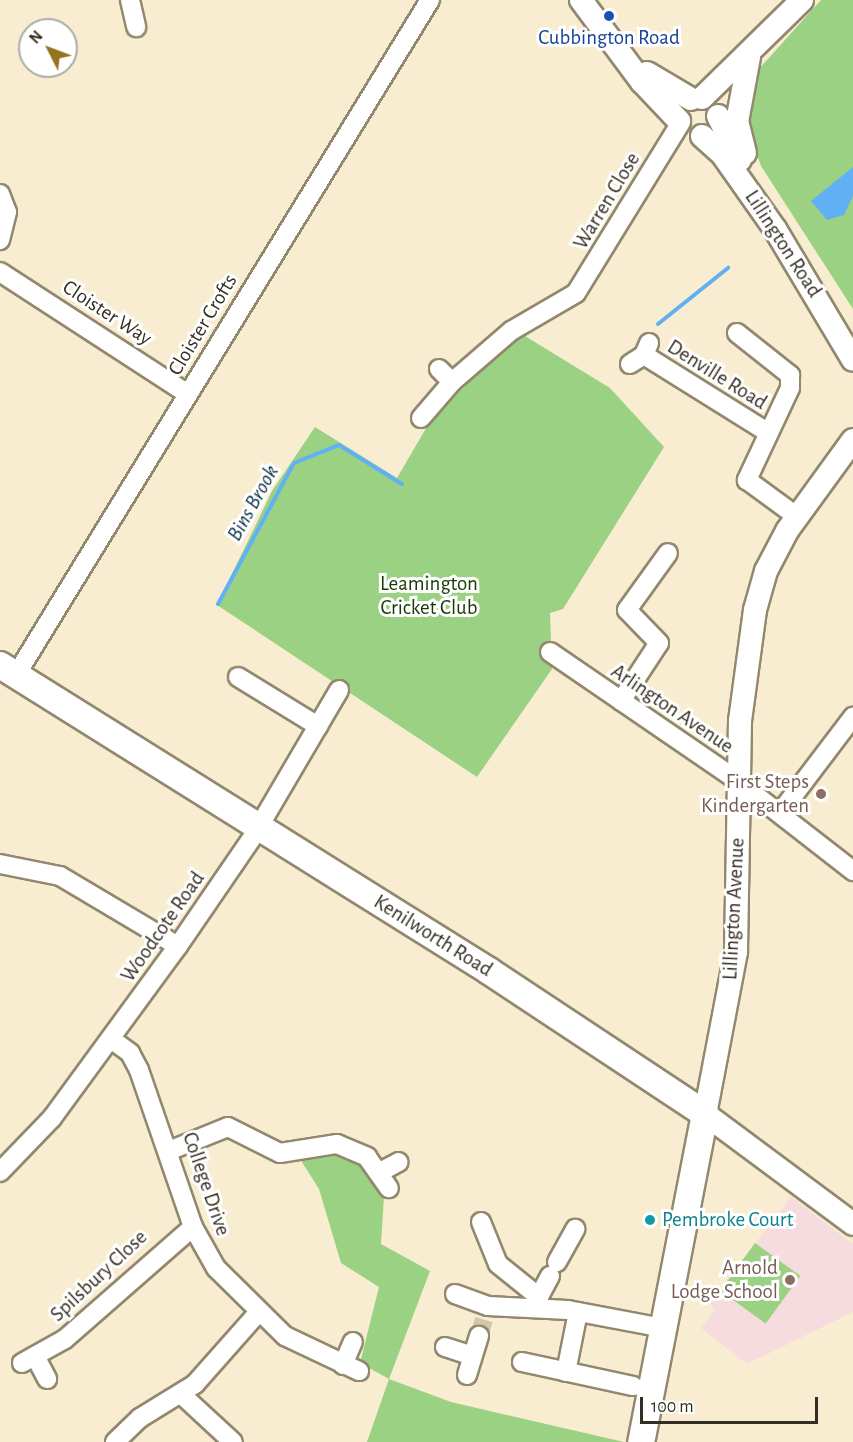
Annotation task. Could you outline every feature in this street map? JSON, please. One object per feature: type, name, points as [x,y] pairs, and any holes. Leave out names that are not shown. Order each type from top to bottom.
[{"type":"highway","name":"Kenilworth Road","points":[[8,670],[259,826],[705,1114]]},
{"type":"highway","name":"Lillington Avenue","points":[[641,1442],[705,1114]]},
{"type":"main road","name":"Lillington Road","points":[[581,0],[626,59],[688,129],[722,154],[775,229],[853,360]]},
{"type":"main road","points":[[707,106],[714,129],[688,129],[680,110],[707,106],[751,53],[802,0]]},
{"type":"main road","points":[[751,53],[737,122],[759,185]]},
{"type":"main road","name":"Lillington Road","points":[[626,59],[707,106],[734,152],[759,185],[853,328]]},
{"type":"main road","name":"Lillington Avenue","points":[[835,461],[853,420]]},
{"type":"main road","name":"Lillington Avenue","points":[[705,1114],[736,952],[743,682],[754,610],[768,565],[796,516],[835,461],[853,441]]},
{"type":"main road","name":"Kenilworth Road","points":[[705,1114],[853,1224]]},
{"type":"street","name":"Cloister Crofts","points":[[8,670],[188,394],[430,0]]},
{"type":"street","points":[[132,1],[136,27]]},
{"type":"street","name":"Warren Close","points":[[421,418],[452,382],[511,331],[568,301],[593,283],[666,148],[688,129]]},
{"type":"street","points":[[0,194],[6,212],[0,240]]},
{"type":"street","name":"Cloister Way","points":[[0,272],[188,394]]},
{"type":"street","points":[[737,333],[790,375],[790,388],[747,480],[796,516]]},
{"type":"street","name":"Denville Road","points":[[641,354],[768,432]]},
{"type":"street","points":[[439,369],[452,382]]},
{"type":"street","points":[[621,701],[659,647],[656,636],[627,610],[668,553]]},
{"type":"street","name":"Arlington Avenue","points":[[550,652],[739,782],[853,871]]},
{"type":"street","points":[[238,677],[318,726]]},
{"type":"street","name":"Woodcote Road","points":[[0,1172],[52,1118],[178,945],[259,826],[339,690]]},
{"type":"street","points":[[780,813],[853,717]]},
{"type":"street","points":[[0,864],[60,876],[178,945]]},
{"type":"street","name":"College Drive","points":[[111,1039],[134,1059],[171,1150],[193,1227],[216,1268],[257,1314],[296,1344],[351,1368],[353,1342]]},
{"type":"street","points":[[171,1150],[228,1127],[280,1153],[318,1144],[345,1145],[367,1156],[384,1180],[399,1162]]},
{"type":"street","points":[[481,1222],[498,1264],[535,1299],[578,1312],[663,1328]]},
{"type":"street","name":"Spilsbury Close","points":[[46,1379],[28,1359],[82,1325],[167,1244],[193,1227]]},
{"type":"street","points":[[467,1375],[484,1320],[535,1299],[575,1229]]},
{"type":"street","points":[[454,1294],[484,1320]]},
{"type":"street","points":[[566,1372],[578,1312]]},
{"type":"street","points":[[115,1442],[140,1418],[182,1395],[257,1314]]},
{"type":"street","points":[[445,1347],[472,1356]]},
{"type":"street","points":[[522,1362],[633,1386]]},
{"type":"street","points":[[182,1395],[233,1442]]},
{"type":"shaded area","name":"Arnold Lodge School","points":[[791,1197],[853,1244],[853,1312],[747,1364],[701,1328],[714,1312],[710,1302]]},
{"type":"green space","points":[[821,0],[853,0],[853,309],[761,166],[746,125],[758,70]]},
{"type":"green space","name":"Leamington Cricket Club","points":[[520,333],[610,388],[664,447],[563,609],[550,613],[552,669],[477,777],[217,605],[272,491],[315,427],[397,478],[432,418]]},
{"type":"green space","points":[[345,1150],[366,1165],[384,1196],[381,1244],[430,1271],[389,1379],[360,1363],[379,1287],[341,1263],[319,1189],[300,1159]]},
{"type":"green space","points":[[755,1243],[800,1276],[766,1324],[720,1291]]},
{"type":"green space","points":[[389,1379],[451,1402],[624,1442],[367,1442]]},
{"type":"water","points":[[853,167],[853,196],[844,215],[827,220],[811,201]]},
{"type":"waterway","name":"Bins Brook","points":[[658,324],[728,268]]},
{"type":"waterway","name":"Bins Brook","points":[[218,604],[294,463],[339,445],[402,484]]},
{"type":"tunnel","points":[[479,1336],[484,1320]]},
{"type":"place","name":"Cubbington Road","points":[[609,16]]},
{"type":"place","name":"First Steps Kindergarten","points":[[821,794]]},
{"type":"place","name":"Pembroke Court","points":[[650,1220]]},
{"type":"place","name":"Arnold Lodge School","points":[[790,1280]]}]
